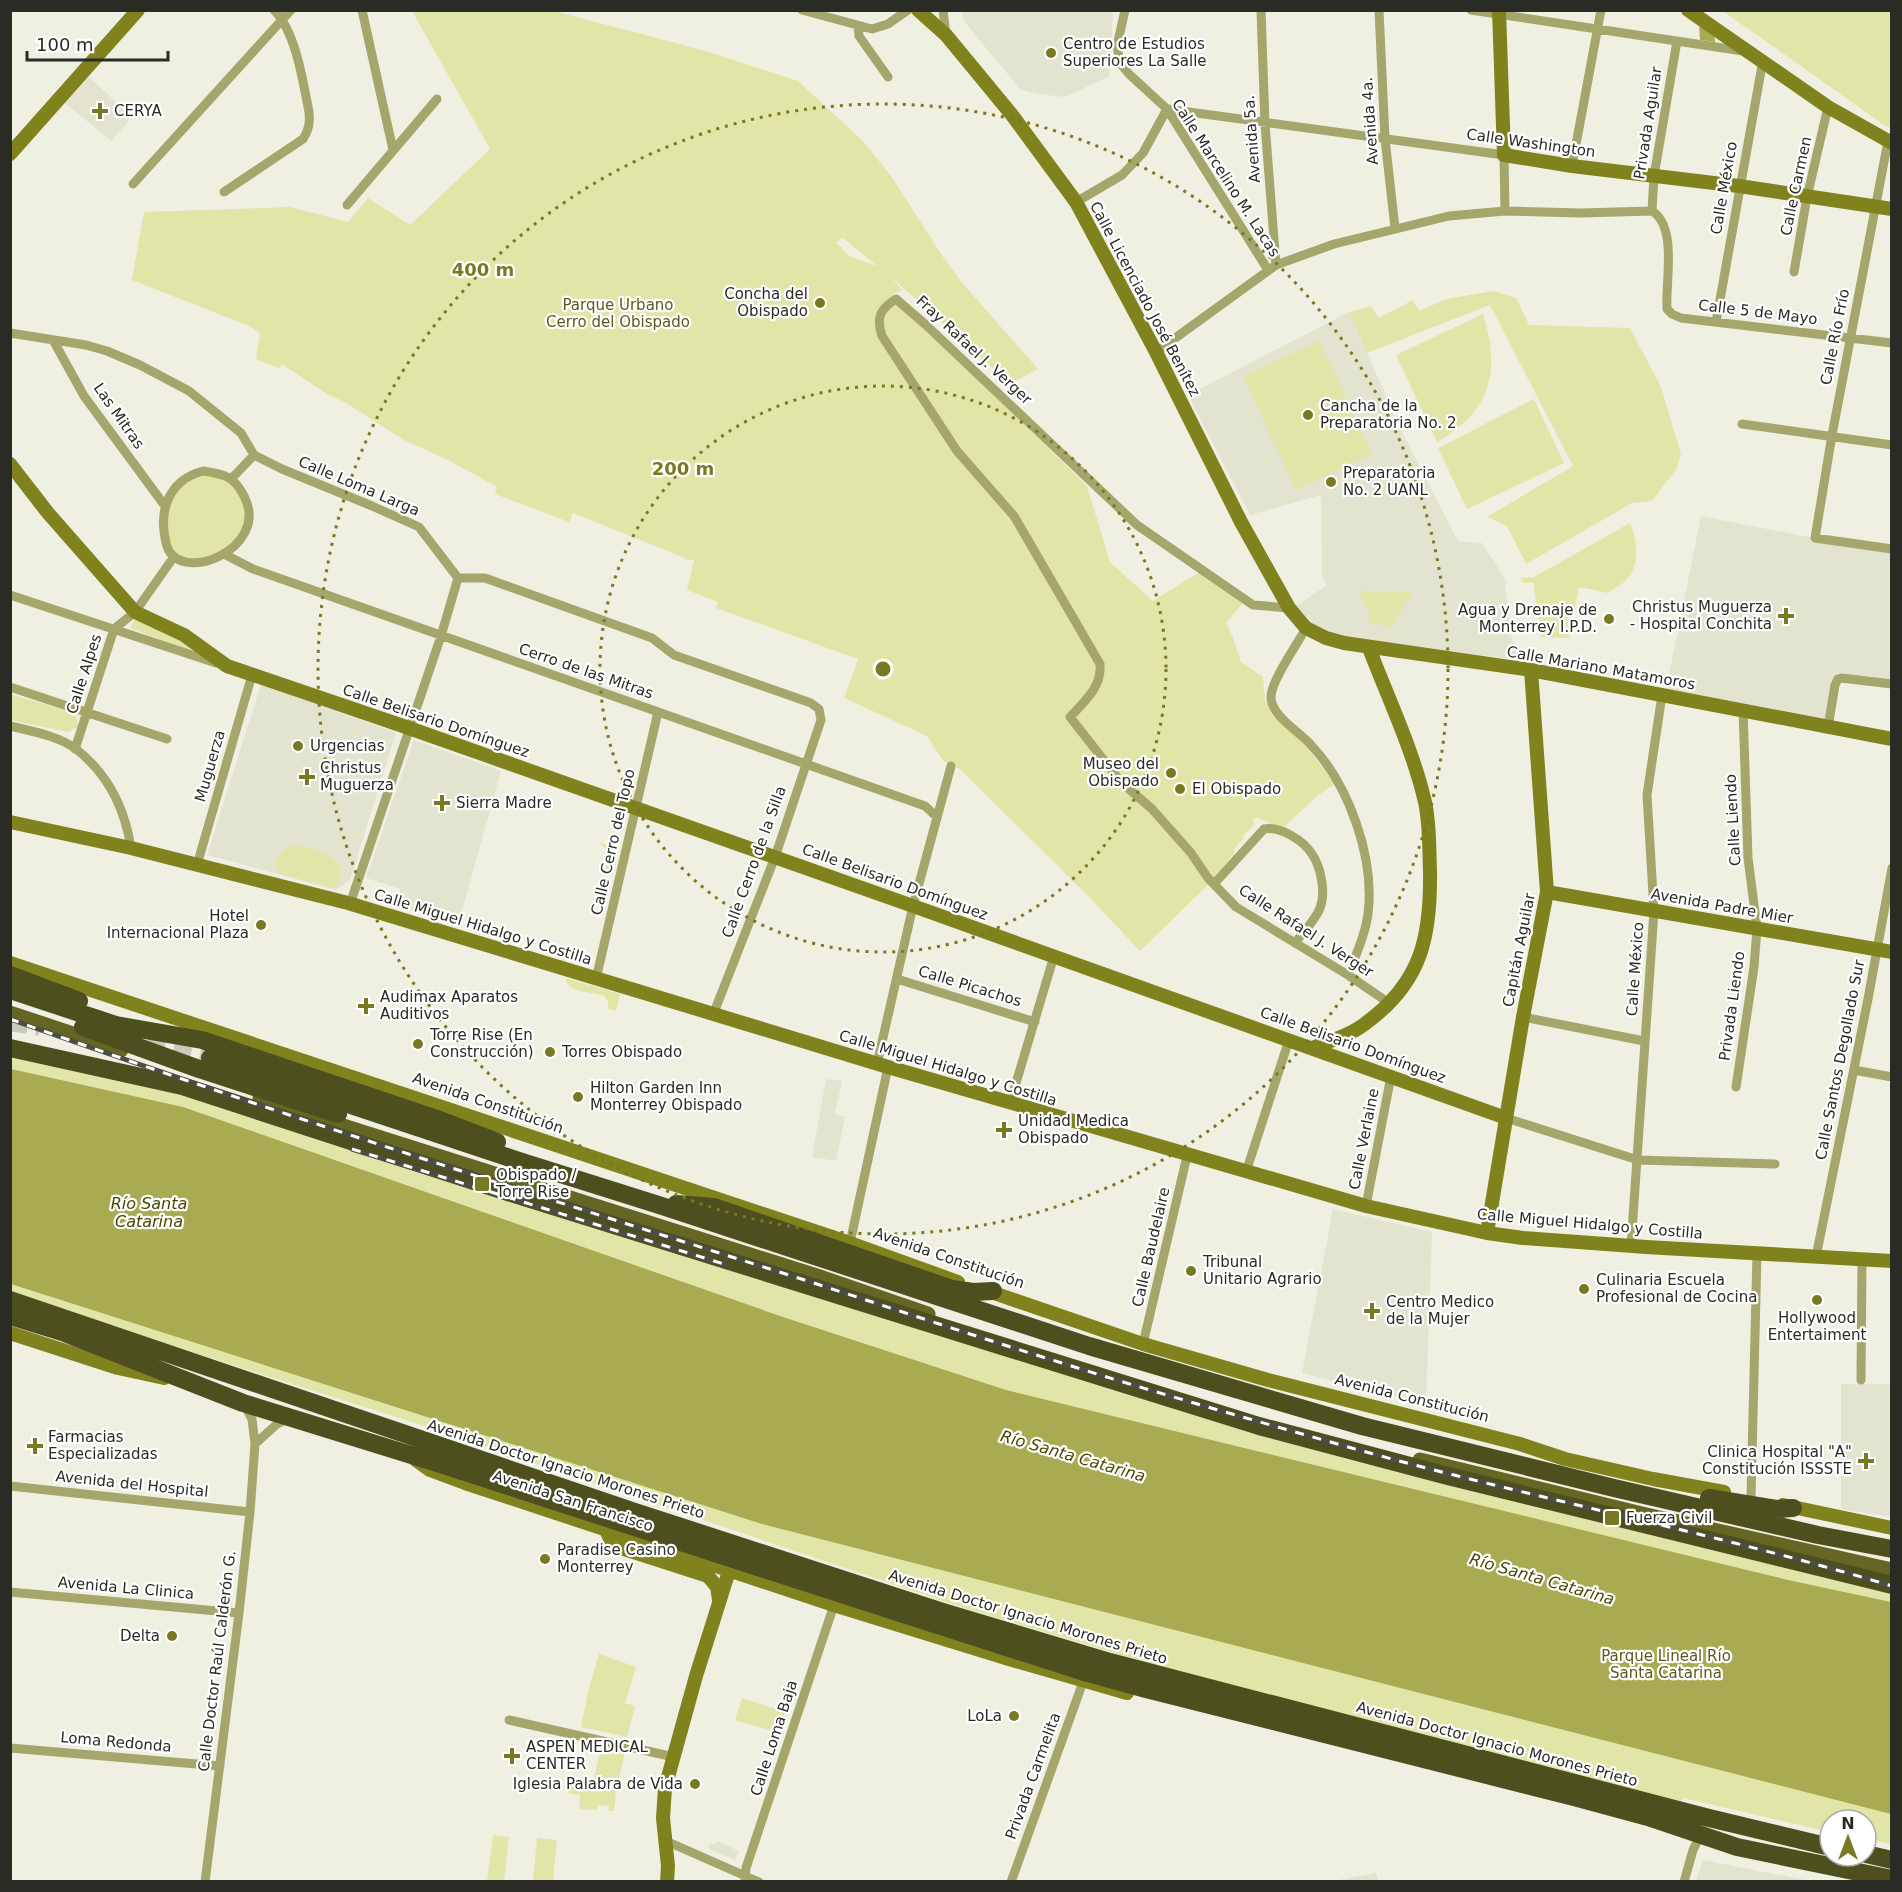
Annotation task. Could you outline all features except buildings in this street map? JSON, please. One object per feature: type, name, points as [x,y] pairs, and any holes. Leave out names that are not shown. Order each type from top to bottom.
[{"type":"highway","points":[[10,975],[150,1030]]},
{"type":"highway","points":[[10,990],[106,1022],[202,1040],[423,1114],[571,1170],[596,1186]]},
{"type":"highway","points":[[10,1000],[199,1069],[322,1109],[482,1157],[516,1160]]},
{"type":"highway","points":[[10,1048],[182,1086],[514,1194],[1259,1426],[1444,1475],[1892,1585]]},
{"type":"highway","points":[[210,1058],[516,1160],[1100,1349],[1362,1426],[1614,1488],[1818,1535],[1892,1549]]},
{"type":"highway","points":[[662,1206],[688,1204],[714,1207],[952,1288],[973,1292],[993,1291]]},
{"type":"highway","name":"Avenida Doctor Ignacio Morones Prieto","points":[[10,1300],[293,1397],[940,1611],[1110,1662],[1818,1844]]},
{"type":"highway","points":[[10,1316],[64,1333]]},
{"type":"highway","name":"Avenida Doctor Ignacio Morones Prieto","points":[[64,1333],[195,1368],[230,1374]]},
{"type":"highway","name":"Avenida Doctor Ignacio Morones Prieto","points":[[64,1333],[243,1404],[287,1419],[436,1463],[1082,1671],[1544,1789],[1648,1817],[1737,1847],[1892,1879]]},
{"type":"highway","points":[[1614,1488],[1638,1485],[1754,1506],[1776,1509],[1793,1508]]},
{"type":"highway","points":[[729,1570],[740,1560],[749,1559],[845,1580]]},
{"type":"main road","points":[[10,1013],[324,1120],[823,1278],[974,1330],[1244,1413],[1642,1514],[1892,1570]]},
{"type":"street","points":[[10,154],[138,10]]},
{"type":"street","points":[[224,192],[303,139],[308,132],[310,121],[306,96],[294,48],[283,19],[274,10]]},
{"type":"street","points":[[133,184],[291,10]]},
{"type":"street","points":[[362,10],[393,150]]},
{"type":"street","points":[[802,10],[872,29],[894,21],[908,10]]},
{"type":"street","name":"Calle Licenciado José Benítez","points":[[918,10],[946,35],[1012,115],[1076,202],[1156,352],[1241,522],[1289,608],[1306,628]]},
{"type":"street","points":[[944,10],[946,35]]},
{"type":"street","name":"Calle Marcelino M. Lacas","points":[[1125,10],[1117,46],[1120,63],[1167,109],[1272,268]]},
{"type":"street","name":"Avenida 5a.","points":[[1262,10],[1272,268]]},
{"type":"street","name":"Avenida 4a.","points":[[1379,10],[1384,139],[1395,228]]},
{"type":"street","points":[[1471,10],[1748,52]]},
{"type":"street","points":[[1572,166],[1601,10]]},
{"type":"street","points":[[1688,10],[1828,107],[1890,142]]},
{"type":"street","points":[[1499,13],[1505,211]]},
{"type":"street","points":[[858,26],[859,36],[888,77]]},
{"type":"street","name":"Privada Aguilar","points":[[1652,211],[1654,176],[1677,41]]},
{"type":"street","name":"Calle México","points":[[1716,322],[1763,60]]},
{"type":"street","points":[[347,206],[436,99]]},
{"type":"street","name":"Calle Carmen","points":[[1794,272],[1807,197],[1828,107]]},
{"type":"street","points":[[1076,202],[1122,175],[1143,153],[1167,109]]},
{"type":"street","name":"Calle Washington","points":[[1167,109],[1572,166],[1739,186],[1892,209]]},
{"type":"street","name":"Calle Río Frío","points":[[1890,142],[1874,207],[1815,538],[1892,549]]},
{"type":"street","points":[[1156,352],[1272,268],[1334,244],[1449,216],[1505,211],[1581,213],[1652,211]]},
{"type":"street","name":"Calle 5 de Mayo","points":[[1652,211],[1662,221],[1666,234],[1669,311],[1681,318],[1892,343]]},
{"type":"street","name":"Fray Rafael J. Verger","points":[[1070,717],[1098,684],[1100,664],[1014,516],[957,451],[882,336],[878,318],[881,309],[896,299],[1137,525],[1253,605],[1289,608]]},
{"type":"street","name":"Calle Loma Larga","points":[[10,333],[107,351],[140,365],[189,391],[241,433],[254,455],[282,469],[411,522],[424,532],[458,578]]},
{"type":"street","name":"Las Mitras","points":[[53,340],[84,396],[165,506]]},
{"type":"street","points":[[1742,424],[1892,445]]},
{"type":"street","points":[[232,478],[254,455]]},
{"type":"street","points":[[10,464],[48,513],[135,612],[184,635],[227,666]]},
{"type":"street","points":[[203,471],[220,473],[232,478],[246,499],[249,510],[244,537],[233,548],[210,561],[189,562],[173,558],[168,550],[164,532],[165,506],[174,489],[191,474],[203,471]]},
{"type":"street","name":"Cerro de las Mitras","points":[[224,554],[253,569],[925,806],[937,817]]},
{"type":"street","name":"Calle Alpes","points":[[75,749],[114,629],[135,612],[173,558]]},
{"type":"street","points":[[350,904],[441,636],[458,578]]},
{"type":"street","name":"Calle Cerro de la Silla","points":[[458,578],[485,578],[652,638],[674,655],[811,703],[819,709],[821,720],[775,857],[713,1015]]},
{"type":"street","name":"Calle Belisario Domínguez","points":[[10,594],[410,728],[1506,1118],[1638,1160],[1775,1164]]},
{"type":"street","points":[[1306,628],[1272,689],[1272,703],[1287,723],[1310,743],[1338,779],[1359,832],[1366,858],[1368,914],[1360,946],[1348,975]]},
{"type":"street","name":"Calle Mariano Matamoros","points":[[1306,628],[1344,644],[1531,670],[1892,739]]},
{"type":"street","points":[[1312,1048],[1365,1024],[1389,1003],[1406,984],[1421,955],[1427,934],[1431,903],[1426,805],[1369,648]]},
{"type":"street","name":"Capitán Aguilar","points":[[1487,1233],[1523,1017],[1547,892],[1531,670]]},
{"type":"street","name":"Muguerza","points":[[197,865],[252,675]]},
{"type":"street","points":[[1828,727],[1838,679],[1892,684]]},
{"type":"street","points":[[10,687],[167,739]]},
{"type":"street","name":"Calle México","points":[[1631,1246],[1654,911],[1647,802],[1662,695]]},
{"type":"street","name":"Calle Liendo","points":[[1743,710],[1748,858],[1757,928]]},
{"type":"street","name":"Calle Cerro del Topo","points":[[596,979],[658,712]]},
{"type":"street","name":"Calle Rafael J. Verger","points":[[1070,717],[1122,783],[1152,809],[1236,907],[1348,975],[1389,1003]]},
{"type":"street","points":[[10,726],[58,739],[75,749],[102,776],[116,797],[127,824],[131,848]]},
{"type":"street","points":[[850,1243],[897,979],[913,906],[951,766]]},
{"type":"street","name":"Calle Miguel Hidalgo y Costilla","points":[[10,822],[131,848],[350,904],[1187,1156],[1366,1206],[1487,1233],[1631,1246],[1892,1262]]},
{"type":"street","points":[[1214,884],[1264,829],[1285,831],[1311,853],[1319,868],[1322,899],[1319,910],[1295,943]]},
{"type":"street","name":"Calle Santos Degollado Sur","points":[[1816,1257],[1892,868]]},
{"type":"street","name":"Avenida Padre Mier","points":[[1547,892],[1892,952]]},
{"type":"street","name":"Privada Liendo","points":[[1736,1087],[1754,967],[1757,928]]},
{"type":"street","points":[[1010,1103],[1053,956]]},
{"type":"street","name":"Avenida Constitución","points":[[10,963],[850,1243],[957,1282],[993,1291],[1143,1344],[1316,1393],[1521,1444],[1565,1459],[1892,1528]]},
{"type":"street","name":"Calle Picachos","points":[[897,979],[1035,1022]]},
{"type":"street","points":[[1523,1017],[1644,1041]]},
{"type":"street","points":[[1246,1172],[1289,1040]]},
{"type":"street","points":[[1854,1070],[1892,1077]]},
{"type":"street","name":"Calle Verlaine","points":[[1366,1206],[1390,1076]]},
{"type":"street","name":"Calle Baudelaire","points":[[1143,1344],[1187,1156]]},
{"type":"street","points":[[1751,1498],[1757,1253]]},
{"type":"street","points":[[1861,1380],[1862,1260]]},
{"type":"street","points":[[10,1333],[118,1368],[206,1388]]},
{"type":"street","name":"Calle Doctor Raúl Calderón G.","points":[[205,1881],[250,1512],[255,1444],[252,1419],[243,1404]]},
{"type":"street","points":[[255,1444],[277,1424],[287,1419]]},
{"type":"street","name":"Avenida San Francisco","points":[[410,1455],[424,1467],[437,1473],[729,1570]]},
{"type":"street","name":"Avenida del Hospital","points":[[10,1486],[250,1512]]},
{"type":"street","points":[[606,1530],[612,1544],[618,1547],[708,1576],[717,1587],[719,1599]]},
{"type":"street","points":[[667,1881],[663,1798],[729,1570]]},
{"type":"street","name":"Avenida Doctor Ignacio Morones Prieto","points":[[729,1570],[1083,1682],[1195,1709],[1222,1713],[1233,1711]]},
{"type":"street","points":[[719,1599],[734,1587],[760,1581]]},
{"type":"street","name":"Avenida La Clinica","points":[[10,1592],[239,1613]]},
{"type":"street","name":"Calle Loma Baja","points":[[745,1879],[746,1868],[834,1605]]},
{"type":"street","name":"Privada Carmelita","points":[[1011,1881],[1083,1682]]},
{"type":"street","points":[[509,1720],[674,1757]]},
{"type":"street","name":"Loma Redonda","points":[[10,1748],[220,1766]]},
{"type":"street","points":[[1684,1881],[1701,1834]]},
{"type":"street","points":[[666,1841],[745,1879],[759,1881]]},
{"type":"shaded area","name":"Centro de Estudios Superiores La Salle","points":[[962,11],[1113,11],[1110,76],[1065,97],[1037,94],[1020,89],[971,30],[963,19]]},
{"type":"shaded area","name":"CERYA","points":[[89,77],[132,117],[111,141],[65,103]]},
{"type":"shaded area","name":"Preparatoria No. 2 UANL","points":[[1349,312],[1403,434],[1458,541],[1482,543],[1507,582],[1505,584],[1511,636],[1519,660],[1356,640],[1332,633],[1314,624],[1296,606],[1327,585],[1322,576],[1321,495],[1250,515],[1188,395]]},
{"type":"shaded area","name":"Christus Muguerza - Hospital Conchita","points":[[1701,516],[1891,553],[1891,681],[1837,673],[1828,721],[1666,689]]},
{"type":"shaded area","name":"Christus Muguerza","points":[[261,684],[396,733],[350,880],[336,890],[207,855]]},
{"type":"shaded area","name":"Sierra Madre","points":[[414,740],[501,771],[458,925],[397,905],[400,889],[366,878]]},
{"type":"shaded area","points":[[826,1079],[842,1081],[835,1114],[845,1117],[836,1161],[812,1157]]},
{"type":"shaded area","name":"Centro Medico de la Mujer","points":[[1333,1209],[1432,1232],[1426,1403],[1402,1401],[1402,1398],[1302,1373]]},
{"type":"shaded area","name":"Clinica Hospital \"A\" Constitución ISSSTE","points":[[1841,1384],[1891,1384],[1891,1517],[1841,1509]]},
{"type":"shaded area","points":[[717,1841],[739,1851],[735,1860],[708,1848],[710,1843],[715,1845]]},
{"type":"shaded area","points":[[1703,1860],[1811,1881],[1696,1881]]},
{"type":"shaded area","points":[[1376,1873],[1378,1881],[1333,1881]]},
{"type":"green space","name":"Parque Urbano Cerro del Obispado","points":[[412,11],[554,11],[706,51],[798,81],[863,141],[891,176],[943,257],[964,285],[1038,369],[1010,384],[891,277],[902,290],[892,295],[1087,486],[1110,562],[1153,601],[1203,570],[1243,603],[1226,623],[1241,662],[1263,677],[1265,701],[1289,730],[1308,748],[1335,784],[1317,796],[1282,829],[1257,817],[1253,821],[1255,824],[1243,836],[1244,838],[1233,850],[1235,852],[1213,880],[1140,951],[960,769],[943,761],[927,736],[844,698],[858,659],[716,608],[718,602],[687,590],[694,560],[684,560],[685,558],[573,513],[569,522],[495,494],[497,487],[450,461],[402,439],[282,364],[280,369],[256,359],[260,333],[249,326],[132,280],[144,212],[290,207],[348,222],[368,198],[410,225],[490,149]],"holes":[[[843,238],[877,266],[849,256],[836,242]]]},
{"type":"green space","points":[[1723,11],[1891,11],[1891,128],[1884,125]]},
{"type":"green space","points":[[1494,291],[1516,298],[1529,325],[1630,328],[1661,387],[1681,454],[1677,468],[1652,501],[1632,503],[1526,564],[1507,526],[1487,517],[1573,466],[1490,305],[1367,353],[1349,312],[1371,306],[1379,318],[1413,300],[1419,311],[1446,299]]},
{"type":"green space","points":[[1483,314],[1491,354],[1491,372],[1487,388],[1470,417],[1437,442],[1396,355]]},
{"type":"green space","name":"Cancha de la Preparatoria No. 2","points":[[1319,341],[1372,454],[1296,490],[1243,376]]},
{"type":"green space","points":[[1534,399],[1564,463],[1467,509],[1438,448]]},
{"type":"green space","points":[[220,473],[246,499],[244,537],[210,561],[173,558],[163,524],[174,489],[191,474]]},
{"type":"green space","points":[[1630,523],[1635,538],[1636,554],[1633,570],[1629,576],[1608,593],[1579,587],[1569,638],[1541,637],[1533,582],[1523,583],[1520,578],[1534,577]]},
{"type":"green space","points":[[1358,591],[1412,592],[1392,626],[1389,627],[1369,622],[1367,619],[1371,616]]},
{"type":"green space","points":[[137,615],[188,639],[200,655],[130,628]]},
{"type":"green space","points":[[10,694],[71,712],[78,721],[78,727],[68,732],[11,720]]},
{"type":"green space","points":[[598,842],[617,848],[612,872],[605,870],[608,851]]},
{"type":"green space","points":[[291,846],[313,848],[333,859],[341,870],[335,888],[280,874],[276,861],[283,851]]},
{"type":"green space","points":[[565,978],[620,994],[616,1011],[608,1009],[608,1002],[604,996],[571,987]]},
{"type":"green space","name":"Río Santa Catarina","points":[[10,1053],[161,1085],[1023,1355],[1891,1588],[1891,1844],[1878,1841],[1878,1808],[1818,1808],[1818,1829],[1683,1798],[1682,1801],[1631,1790],[1246,1692],[964,1608],[427,1427],[11,1294]]},
{"type":"green space","points":[[497,1107],[526,1113],[516,1118],[500,1113]]},
{"type":"green space","points":[[599,1654],[636,1667],[625,1703],[635,1706],[627,1737],[581,1727]]},
{"type":"green space","points":[[742,1698],[785,1712],[779,1733],[735,1720]]},
{"type":"green space","points":[[601,1747],[625,1752],[617,1788],[593,1783]]},
{"type":"green space","points":[[571,1779],[616,1789],[614,1811],[609,1811],[609,1806],[598,1805],[597,1810],[579,1809],[580,1795],[568,1793]]},
{"type":"green space","points":[[493,1835],[509,1837],[504,1881],[487,1881]]},
{"type":"green space","points":[[537,1838],[557,1840],[553,1881],[533,1881]]},
{"type":"water","points":[[1699,27],[1714,32],[1715,42],[1700,40]]},
{"type":"water","name":"Río Santa Catarina","points":[[11,1069],[183,1107],[783,1317],[1006,1390],[1788,1580],[1891,1602],[1891,1814],[1878,1811],[1878,1808],[1868,1808],[762,1524],[11,1284]]},
{"type":"tunnel","points":[[10,1022],[40,1027]]},
{"type":"tunnel","points":[[147,1044],[210,1058]]},
{"type":"railway","points":[[10,1019],[389,1148],[1128,1383],[1468,1479],[1752,1547],[1892,1586]]},
{"type":"railway","points":[[352,1149],[727,1265]]},
{"type":"place","name":"Centro de Estudios Superiores La Salle","points":[[1051,53]]},
{"type":"place","name":"CERYA","points":[[100,111]]},
{"type":"place","name":"Concha del Obispado","points":[[820,303]]},
{"type":"place","name":"Cancha de la Preparatoria No. 2","points":[[1308,415]]},
{"type":"place","name":"Preparatoria No. 2 UANL","points":[[1331,482]]},
{"type":"place","name":"Christus Muguerza - Hospital Conchita","points":[[1786,616]]},
{"type":"place","name":"Agua y Drenaje de Monterrey I.P.D.","points":[[1609,619]]},
{"type":"place","name":"Urgencias","points":[[298,746]]},
{"type":"place","name":"Museo del Obispado","points":[[1171,773]]},
{"type":"place","name":"Christus Muguerza","points":[[307,777]]},
{"type":"place","name":"El Obispado","points":[[1180,789]]},
{"type":"place","name":"Sierra Madre","points":[[442,803]]},
{"type":"place","name":"Hotel Internacional Plaza","points":[[261,925]]},
{"type":"place","name":"Audimax Aparatos Auditivos","points":[[366,1006]]},
{"type":"place","name":"Torre Rise (En Construcción)","points":[[418,1044]]},
{"type":"place","name":"Torres Obispado","points":[[550,1052]]},
{"type":"place","name":"Hilton Garden Inn Monterrey Obispado","points":[[578,1097]]},
{"type":"place","name":"Unidad Medica Obispado","points":[[1004,1130]]},
{"type":"place","name":"Obispado / Torre Rise","points":[[482,1184]]},
{"type":"place","name":"Tribunal Unitario Agrario","points":[[1191,1271]]},
{"type":"place","name":"Culinaria Escuela Profesional de Cocina","points":[[1584,1289]]},
{"type":"place","name":"Hollywood Entertaiment","points":[[1817,1300]]},
{"type":"place","name":"Centro Medico de la Mujer","points":[[1372,1311]]},
{"type":"place","name":"Farmacias Especializadas","points":[[35,1446]]},
{"type":"place","name":"Clinica Hospital \"A\" Constitución ISSSTE","points":[[1866,1461]]},
{"type":"place","name":"Fuerza Civil","points":[[1612,1518]]},
{"type":"place","name":"Paradise Casino Monterrey","points":[[545,1559]]},
{"type":"place","name":"Delta","points":[[172,1636]]},
{"type":"place","name":"LoLa","points":[[1014,1716]]},
{"type":"place","name":"ASPEN MEDICAL CENTER","points":[[512,1756]]},
{"type":"place","name":"Iglesia Palabra de Vida","points":[[695,1784]]},
{"type":"park label","name":"Parque Lineal Río Santa Catarina","points":[[1666,1664]]}]
